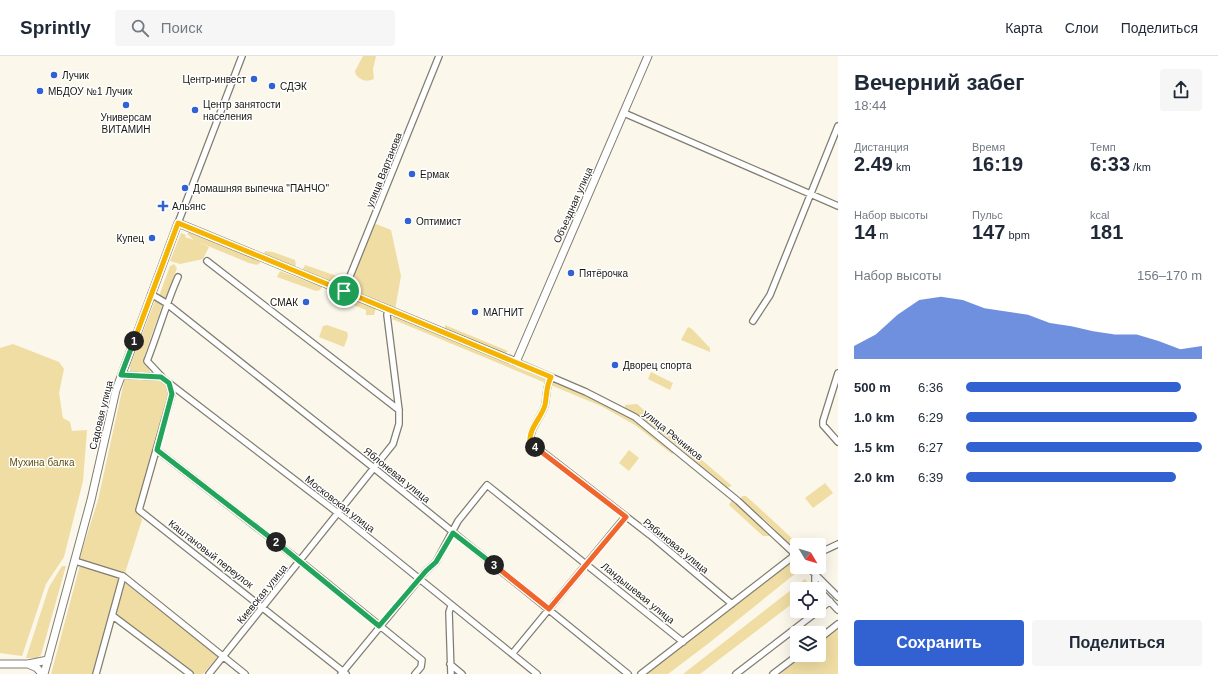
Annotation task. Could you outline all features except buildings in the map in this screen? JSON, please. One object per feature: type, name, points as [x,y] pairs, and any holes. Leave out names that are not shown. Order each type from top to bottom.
[{"type":"main road","name":"Объездная улица","points":[[516,362],[648,56]]},
{"type":"main road","points":[[178,223],[516,362]]},
{"type":"main road","name":"Садовая улица","points":[[43,674],[75,560],[121,375],[178,223]]},
{"type":"main road","points":[[0,664],[28,664],[48,660]]},
{"type":"main road","points":[[28,664],[37,668],[43,674]]},
{"type":"street","name":"Садовая улица","points":[[178,223],[242,56]]},
{"type":"street","name":"улица Вартанова","points":[[344,291],[439,56]]},
{"type":"street","points":[[624,113],[838,206]]},
{"type":"street","points":[[753,321],[770,295],[838,126]]},
{"type":"street","points":[[207,261],[399,410]]},
{"type":"street","points":[[178,277],[166,302],[158,332],[147,361],[161,377],[169,383],[172,394],[157,450],[300,561],[422,660],[421,667],[415,674]]},
{"type":"street","name":"Яблоневая улица","points":[[152,294],[166,302],[374,468],[628,674]]},
{"type":"street","name":"Киевская улица","points":[[209,674],[388,451],[395,437],[399,424],[399,410],[387,315],[388,309]]},
{"type":"street","name":"улица Речников","points":[[516,362],[616,406],[635,417],[738,501],[790,549]]},
{"type":"street","points":[[838,373],[823,422],[823,425],[838,442]]},
{"type":"street","points":[[121,375],[161,377]]},
{"type":"street","name":"Московская улица","points":[[161,377],[338,513],[536,674]]},
{"type":"street","name":"Рябиновая улица","points":[[551,377],[547,386],[545,405],[537,420],[530,438],[530,443],[626,517],[732,604]]},
{"type":"street","name":"Каштановый переулок","points":[[157,450],[139,510],[263,607],[343,673]]},
{"type":"street","name":"Ландышевая улица","points":[[453,533],[458,521],[487,485],[682,642]]},
{"type":"street","points":[[512,654],[626,517]]},
{"type":"street","points":[[343,673],[379,626],[419,579],[436,562],[453,533]]},
{"type":"street","points":[[826,550],[838,544]]},
{"type":"street","points":[[75,560],[123,576],[245,674]]},
{"type":"street","points":[[642,674],[790,560]]},
{"type":"street","points":[[815,574],[815,582]]},
{"type":"street","points":[[815,574],[838,597]]},
{"type":"street","points":[[96,674],[123,576]]},
{"type":"street","points":[[826,598],[838,610]]},
{"type":"street","points":[[826,605],[830,602]]},
{"type":"street","points":[[451,606],[449,612],[451,674]]},
{"type":"street","points":[[113,616],[190,674]]},
{"type":"street","points":[[736,674],[809,618]]},
{"type":"street","points":[[826,633],[838,624]]},
{"type":"street","points":[[773,674],[790,661]]},
{"type":"street","points":[[450,664],[462,674]]},
{"type":"green space","points":[[363,56],[376,56],[373,69],[374,79],[364,80],[360,79],[356,75],[355,71]]},
{"type":"green space","points":[[376,224],[391,230],[401,276],[395,310],[347,290],[373,226]]},
{"type":"green space","points":[[190,231],[259,260],[260,263],[257,265],[249,263],[196,241],[209,247],[203,259],[180,264],[170,261],[181,233],[186,235],[185,237],[194,240],[187,234]]},
{"type":"green space","points":[[265,251],[273,252],[295,260],[296,265],[293,267],[264,255]]},
{"type":"green space","points":[[174,264],[177,268],[166,298],[159,296],[170,266]]},
{"type":"green space","points":[[305,265],[334,275],[337,277],[338,281],[334,283],[302,271]]},
{"type":"green space","points":[[280,271],[322,287],[320,290],[316,291],[277,277]]},
{"type":"green space","points":[[344,293],[376,308],[374,315],[366,315],[366,310],[337,298]]},
{"type":"green space","points":[[156,298],[162,303],[162,306],[144,357],[151,374],[130,374],[130,366]]},
{"type":"green space","points":[[395,315],[614,406],[648,428],[674,452],[672,454],[635,425],[601,406],[392,319]]},
{"type":"green space","points":[[327,325],[347,332],[348,336],[344,347],[319,337],[323,326]]},
{"type":"green space","points":[[445,325],[508,351],[503,353],[445,330]]},
{"type":"green space","points":[[688,327],[692,329],[710,348],[710,352],[681,340]]},
{"type":"green space","name":"Мухина балка","points":[[13,344],[59,362],[64,369],[59,393],[63,418],[70,422],[72,431],[87,430],[83,481],[64,557],[46,584],[22,656],[0,653],[0,348]]},
{"type":"green space","points":[[651,372],[673,383],[670,390],[648,379]]},
{"type":"green space","points":[[125,377],[162,379],[167,385],[169,392],[159,434],[139,498],[137,509],[142,520],[125,573],[79,560],[98,500]]},
{"type":"green space","points":[[637,404],[732,486],[726,488],[665,435],[639,416],[625,408],[625,405]]},
{"type":"green space","points":[[629,450],[639,458],[629,471],[619,463]]},
{"type":"green space","points":[[825,483],[833,493],[813,508],[805,498]]},
{"type":"green space","points":[[742,496],[746,496],[791,538],[790,538],[790,545],[767,522],[741,500]]},
{"type":"green space","points":[[732,500],[770,534],[769,536],[763,536],[729,505]]},
{"type":"green space","points":[[790,563],[790,574],[795,574],[709,643],[668,674],[644,674]]},
{"type":"green space","points":[[80,565],[120,578],[112,614],[93,674],[51,674]]},
{"type":"green space","points":[[62,566],[66,566],[41,655],[37,658],[26,658],[49,587]]},
{"type":"green space","points":[[124,579],[218,656],[203,674],[191,674],[116,615]]},
{"type":"green space","points":[[790,591],[790,605],[700,674],[683,674]]},
{"type":"green space","points":[[838,627],[838,674],[778,674],[794,662],[826,662],[826,636]]},
{"type":"place","name":"Лучик","points":[[54,75]]},
{"type":"place","name":"Центр-инвест","points":[[254,79]]},
{"type":"place","name":"СДЭК","points":[[272,86]]},
{"type":"place","name":"МБДОУ №1 Лучик","points":[[40,91]]},
{"type":"place","name":"Универсам ВИТАМИН","points":[[126,105]]},
{"type":"place","name":"Центр занятости населения","points":[[195,110]]},
{"type":"place","name":"Ермак","points":[[412,174]]},
{"type":"place","name":"Домашняя выпечка \"ПАНЧО\"","points":[[185,188]]},
{"type":"place","name":"Альянс","points":[[163,206]]},
{"type":"place","name":"Оптимист","points":[[408,221]]},
{"type":"place","name":"Купец","points":[[152,238]]},
{"type":"place","name":"Пятёрочка","points":[[571,273]]},
{"type":"place","name":"СМАК","points":[[306,302]]},
{"type":"place","name":"МАГНИТ","points":[[475,312]]},
{"type":"place","name":"Дворец спорта","points":[[615,365]]},
{"type":"route","points":[[178,223],[344,291],[551,377],[547,386],[545,405],[537,420],[530,438],[530,443],[626,517],[549,609],[453,533],[436,562],[426,571],[379,626],[300,561],[157,450],[172,394],[169,383],[161,377],[121,375],[178,223]]}]
